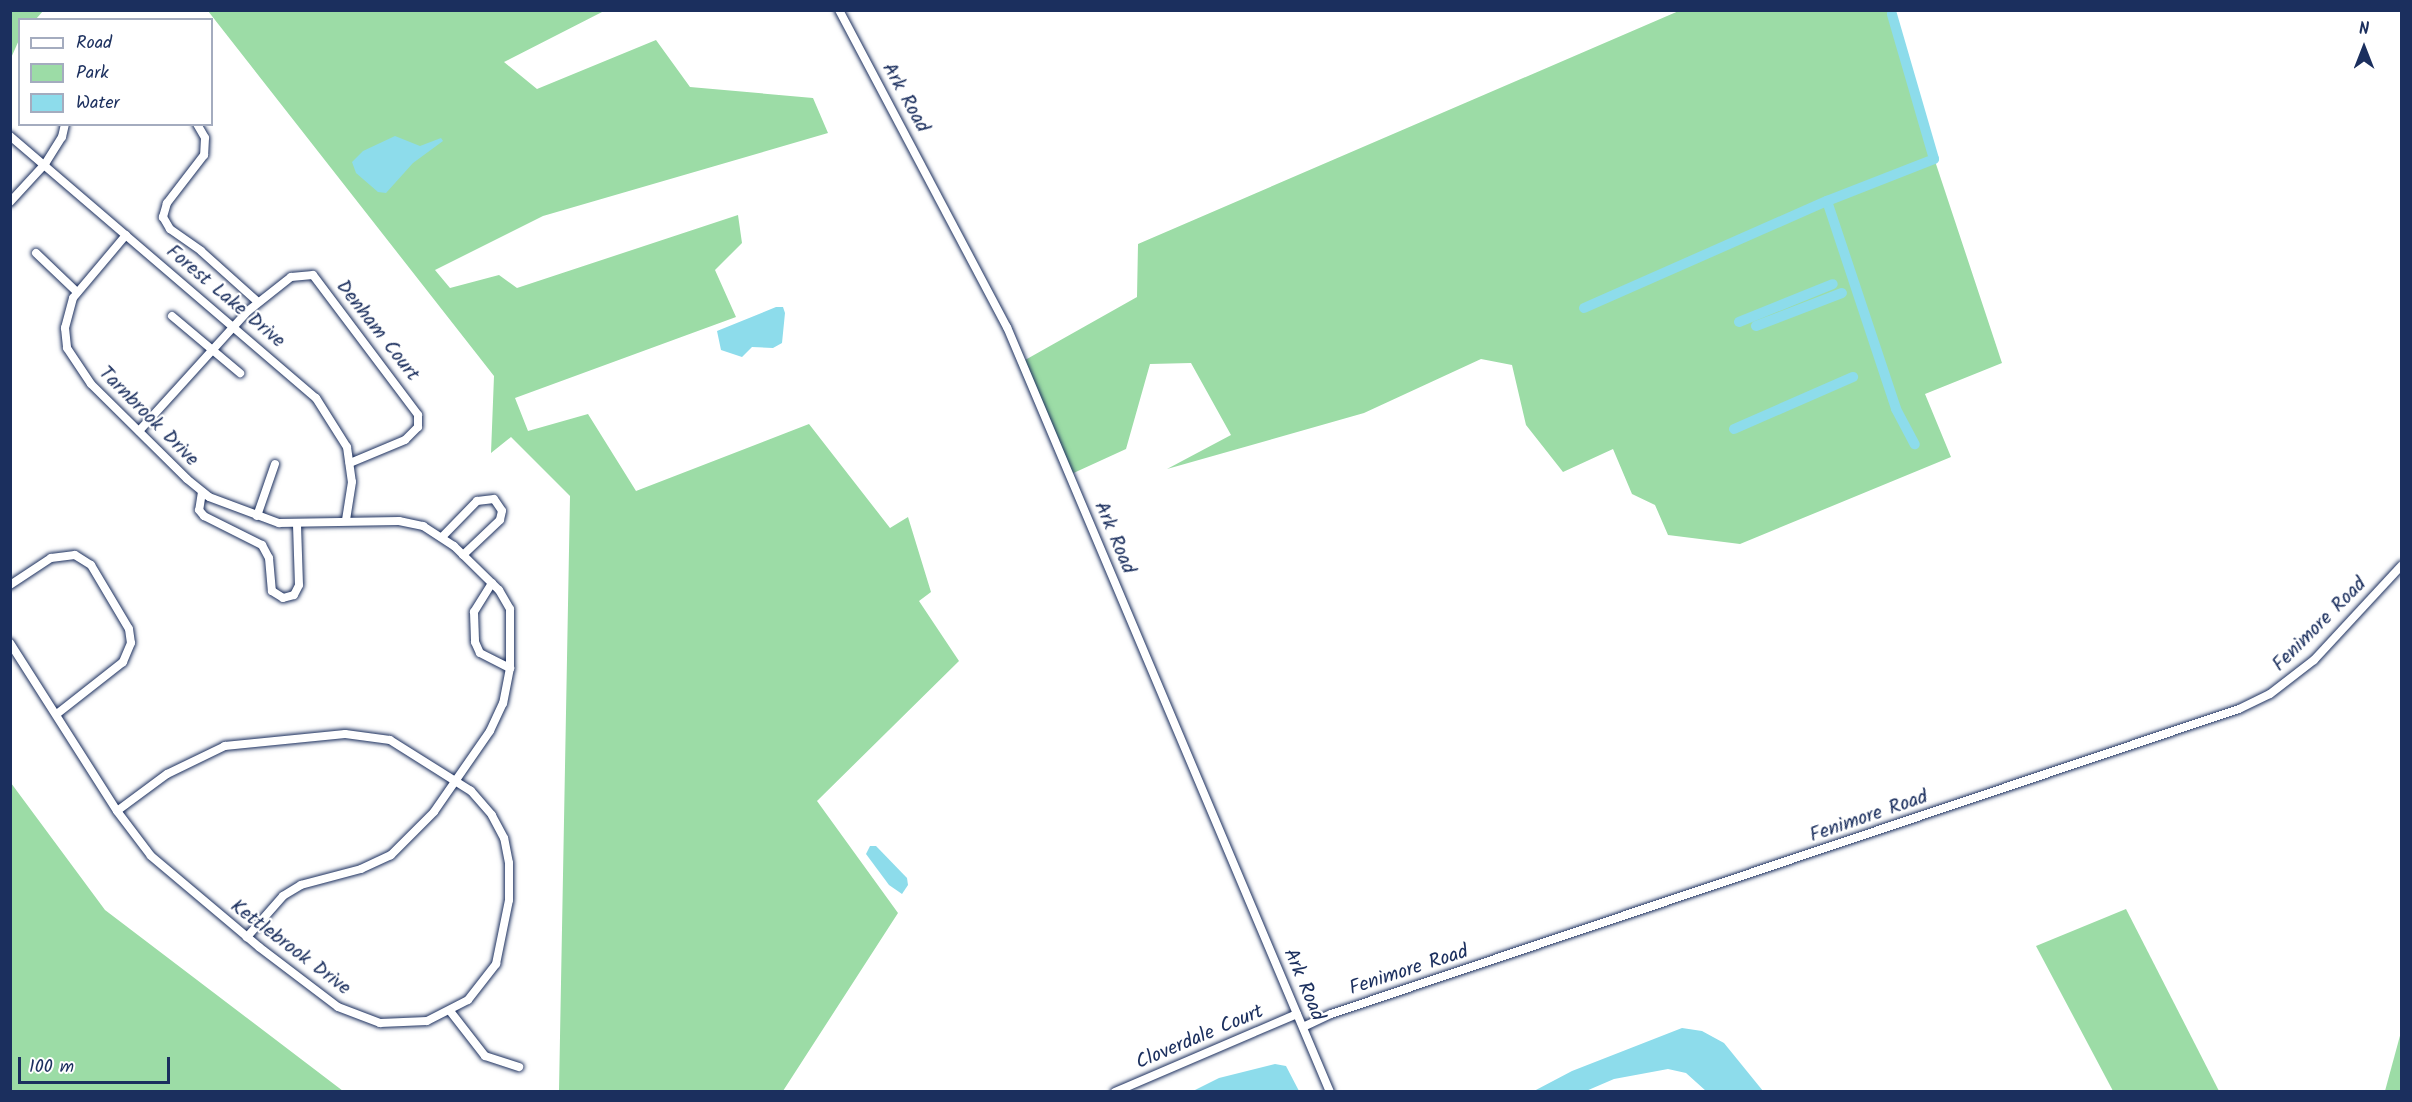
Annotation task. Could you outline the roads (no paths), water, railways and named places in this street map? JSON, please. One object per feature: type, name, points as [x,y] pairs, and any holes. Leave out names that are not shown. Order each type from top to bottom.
[{"type":"street","name":"Ark Road","points":[[839,10],[1007,327],[1330,1092]]},
{"type":"street","points":[[10,202],[45,164],[62,137],[65,126]]},
{"type":"street","points":[[198,126],[205,138],[204,155],[167,203],[163,217],[170,229],[201,251],[258,302]]},
{"type":"street","name":"Forest Lake Drive","points":[[10,136],[316,398],[341,434],[350,463],[352,492],[346,520]]},
{"type":"street","name":"Tarnbrook Drive","points":[[126,235],[78,292],[64,328],[71,358],[91,384],[202,492],[257,516],[297,524],[346,520],[410,522],[443,536]]},
{"type":"street","points":[[36,253],[78,292]]},
{"type":"street","name":"Denham Court","points":[[139,431],[213,351],[233,325],[258,302],[291,277],[313,275],[416,409],[419,421],[410,436],[350,463]]},
{"type":"street","points":[[172,316],[240,373]]},
{"type":"street","points":[[257,516],[275,464]]},
{"type":"street","points":[[202,492],[199,510],[204,516],[262,545],[269,558],[272,591],[283,598],[294,595],[298,585],[297,524]]},
{"type":"street","points":[[247,937],[292,890],[361,869],[391,855],[429,818],[500,712],[510,668],[510,609],[492,583],[443,536],[477,501],[494,499],[502,512],[500,520],[463,555]]},
{"type":"street","points":[[10,585],[51,558],[75,555],[91,565],[129,629],[131,643],[123,662],[57,714]]},
{"type":"street","name":"Fenimore Road","points":[[1303,1027],[1331,1014],[2239,709],[2271,694],[2307,666],[2402,565]]},
{"type":"street","points":[[492,583],[474,612],[475,642],[480,653],[510,668]]},
{"type":"street","name":"Kettlebrook Drive","points":[[10,643],[117,811],[163,869],[317,992],[356,1017],[402,1025],[450,1011],[477,992],[496,964],[510,888],[508,849],[500,828],[486,806],[456,780],[410,749],[368,734],[251,741],[191,760],[140,790],[117,811]]},
{"type":"street","points":[[450,1011],[485,1056],[519,1067]]},
{"type":"street","name":"Cloverdale Court","points":[[1115,1092],[1297,1014]]},
{"type":"water","points":[[395,136],[420,146],[441,138],[443,141],[413,163],[386,193],[378,192],[356,173],[352,162],[363,151]]},
{"type":"water","points":[[776,307],[783,307],[785,313],[782,343],[773,348],[752,347],[742,357],[721,350],[717,331]]},
{"type":"water","points":[[870,846],[876,846],[907,878],[908,885],[902,894],[889,885],[866,854]]},
{"type":"water","points":[[1682,1028],[1702,1031],[1724,1043],[1763,1091],[1706,1091],[1686,1073],[1668,1069],[1614,1079],[1586,1091],[1534,1091],[1572,1071]]},
{"type":"water","points":[[1275,1064],[1286,1066],[1299,1091],[1193,1091],[1219,1078]]},
{"type":"waterway","points":[[1891,10],[1892,14]]},
{"type":"waterway","points":[[1584,308],[1827,201],[1934,159],[1892,14]]},
{"type":"waterway","points":[[1827,201],[1896,409],[1915,444]]},
{"type":"waterway","points":[[1739,322],[1833,284]]},
{"type":"waterway","points":[[1756,326],[1842,293]]},
{"type":"waterway","points":[[1734,429],[1853,377]]}]
